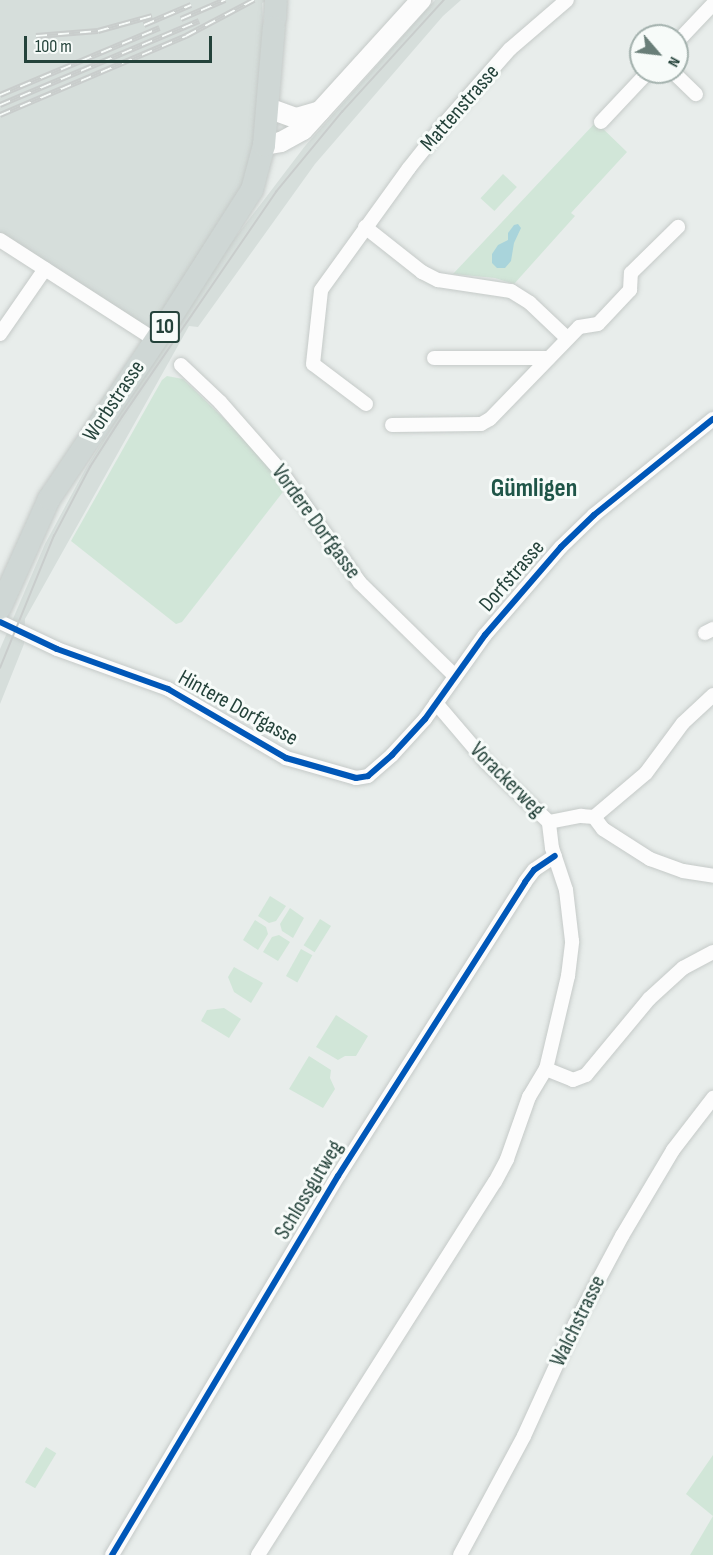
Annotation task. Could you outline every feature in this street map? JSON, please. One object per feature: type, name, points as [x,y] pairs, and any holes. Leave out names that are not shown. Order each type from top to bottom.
[{"type":"main road","name":"Worbstrasse","points":[[0,608],[49,499],[243,208],[257,176],[264,145],[275,15]]},
{"type":"street","points":[[264,145],[281,142],[297,135],[421,0]]},
{"type":"street","name":"Mattenstrasse","points":[[366,404],[312,364],[321,290],[409,168],[510,49],[567,0]]},
{"type":"street","points":[[689,29],[713,4]]},
{"type":"street","points":[[601,122],[637,84]]},
{"type":"street","points":[[686,84],[696,94]]},
{"type":"street","points":[[268,108],[296,118],[320,111]]},
{"type":"street","points":[[365,227],[422,272],[438,280],[510,291],[530,303],[567,338]]},
{"type":"street","points":[[392,425],[481,424],[490,419],[579,327],[598,324],[630,290],[631,273],[678,227]]},
{"type":"street","points":[[0,240],[155,340]]},
{"type":"street","points":[[0,334],[45,269]]},
{"type":"street","points":[[434,358],[548,358]]},
{"type":"street","name":"Vordere Dorfgasse","points":[[181,365],[220,402],[280,471],[360,583],[455,676]]},
{"type":"street","name":"Dorfstrasse","points":[[362,777],[381,766],[436,703],[485,635],[561,547],[594,515],[713,419]]},
{"type":"street","name":"Hintere Dorfgasse","points":[[0,622],[57,650],[168,689],[286,758],[356,778],[362,777]]},
{"type":"street","points":[[713,695],[683,723],[646,773],[594,817],[609,834],[650,860],[683,871],[713,876]]},
{"type":"street","name":"Vorackerweg","points":[[436,703],[487,763],[549,822],[581,816],[594,817]]},
{"type":"street","points":[[258,1555],[495,1182],[507,1159],[529,1097],[546,1070],[568,976],[572,941],[566,890],[555,856],[549,822]]},
{"type":"street","name":"Schlossgutweg","points":[[112,1555],[344,1166],[525,882],[534,870],[555,856]]},
{"type":"street","points":[[546,1070],[573,1080],[586,1075],[649,999],[683,968],[713,952]]},
{"type":"street","name":"Walchstrasse","points":[[460,1555],[524,1436],[575,1324],[622,1236],[673,1150],[713,1098]]},
{"type":"shaded area","points":[[0,0],[268,0],[262,3],[268,108],[257,176],[155,340],[0,240]]},
{"type":"shaded area","points":[[435,0],[461,0],[443,16],[315,164],[198,327],[189,326],[25,619],[24,644],[0,704],[0,649],[45,544],[86,468],[180,316],[228,247],[305,146]]},
{"type":"green space","points":[[596,122],[627,152],[571,213],[575,216],[514,284],[495,278],[453,274]]},
{"type":"green space","points":[[503,174],[517,187],[494,211],[480,198]]},
{"type":"green space","points":[[167,376],[183,379],[241,435],[286,488],[182,622],[176,624],[71,541],[162,380]]},
{"type":"green space","points":[[270,896],[286,906],[276,921],[269,923],[258,916]]},
{"type":"green space","points":[[290,908],[304,918],[293,938],[282,931],[280,924]]},
{"type":"green space","points":[[320,919],[331,926],[315,952],[304,945]]},
{"type":"green space","points":[[255,920],[266,927],[268,934],[258,950],[243,940]]},
{"type":"green space","points":[[279,935],[290,942],[278,961],[263,952],[272,937]]},
{"type":"green space","points":[[301,949],[312,955],[297,982],[286,976]]},
{"type":"green space","points":[[234,967],[263,983],[251,1003],[234,992],[228,977]]},
{"type":"green space","points":[[224,1008],[241,1019],[229,1038],[201,1021],[207,1010]]},
{"type":"green space","points":[[336,1015],[368,1036],[356,1056],[345,1056],[338,1060],[316,1047]]},
{"type":"green space","points":[[309,1056],[331,1070],[330,1078],[335,1089],[323,1108],[289,1089]]},
{"type":"green space","points":[[46,1447],[56,1453],[35,1488],[25,1482]]},
{"type":"green space","points":[[713,1455],[713,1516],[686,1494]]},
{"type":"green space","points":[[713,1516],[713,1555],[690,1555]]},
{"type":"water","points":[[518,224],[521,228],[514,243],[511,261],[505,268],[497,268],[492,263],[492,254],[498,245],[508,240],[508,233],[514,225]]},
{"type":"tram line","points":[[0,668],[54,536],[90,467],[122,417],[276,192],[342,112],[444,0]]},
{"type":"railway","points":[[181,19],[225,0]]},
{"type":"railway","points":[[0,115],[186,36],[254,0]]},
{"type":"railway","points":[[144,25],[191,5]]},
{"type":"railway","points":[[36,36],[98,31],[152,16]]},
{"type":"railway","points":[[0,105],[199,21]]},
{"type":"railway","points":[[0,95],[159,28]]},
{"type":"cycle path","points":[[0,622],[57,649],[168,689],[286,758],[356,778],[368,776],[392,755],[425,719],[485,635],[561,547],[594,515],[713,419]]},
{"type":"cycle path","points":[[112,1555],[338,1176],[525,882],[534,870],[555,856]]},
{"type":"district","name":"Gümligen","points":[[534,489]]}]
